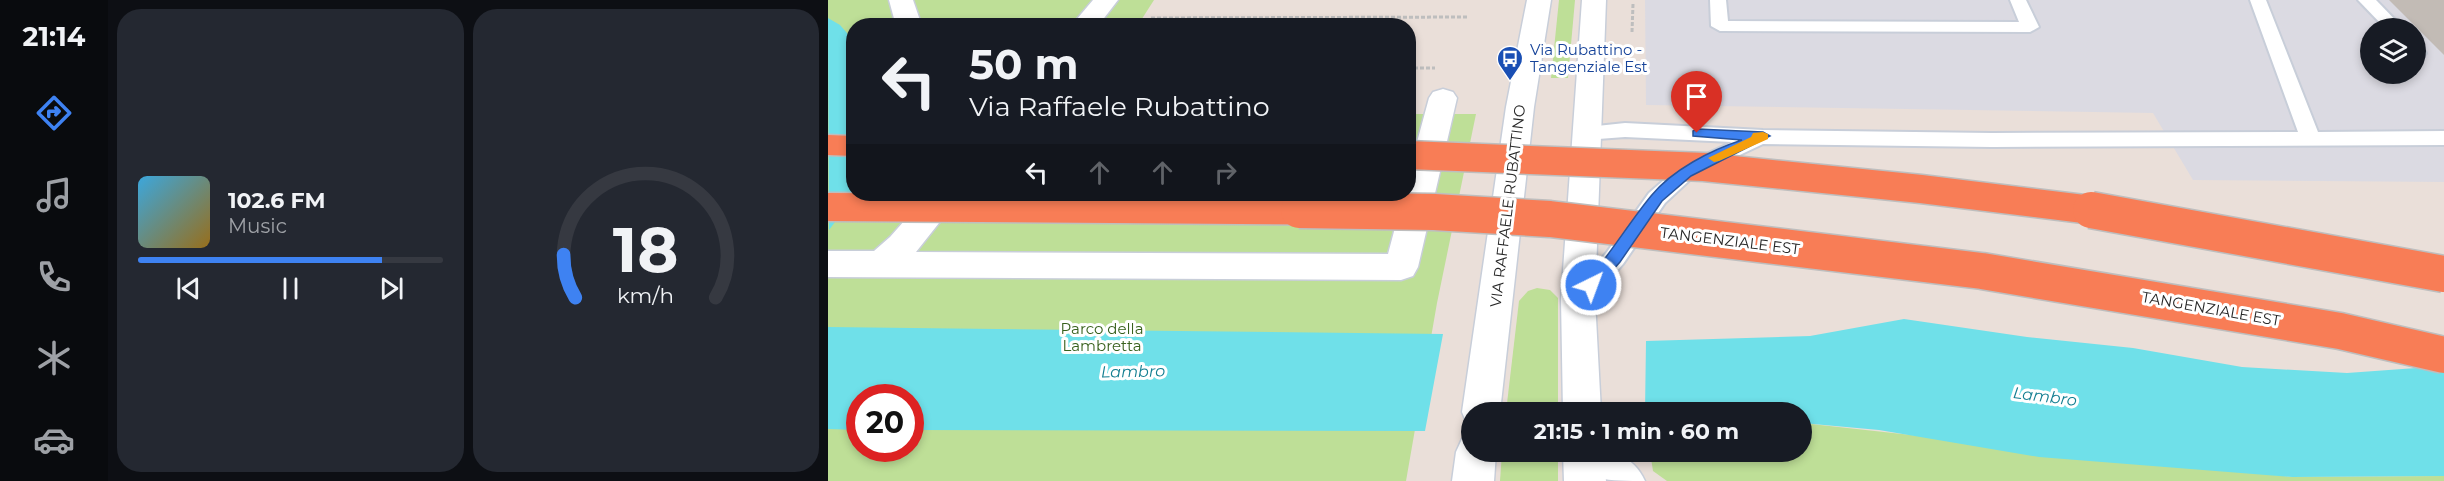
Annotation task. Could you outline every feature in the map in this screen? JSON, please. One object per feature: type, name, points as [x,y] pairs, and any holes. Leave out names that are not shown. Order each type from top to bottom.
[{"type":"highway","points":[[828,146],[846,146]]},
{"type":"highway","points":[[1416,155],[1704,167],[1921,189],[2068,206],[2228,232],[2444,274]]},
{"type":"highway","name":"TANGENZIALE EST","points":[[828,207],[1434,212],[1550,219],[1982,271],[2340,331],[2444,355]]},
{"type":"street","points":[[901,0],[907,18]]},
{"type":"street","points":[[1091,18],[1106,0]]},
{"type":"street","name":"VIA RAFFAELE RUBATTINO","points":[[1482,402],[1520,107],[1539,0]]},
{"type":"street","points":[[1582,402],[1578,299],[1585,133],[1594,0]]},
{"type":"street","points":[[1416,200],[1442,83]]},
{"type":"street","points":[[882,264],[902,246],[940,201]]},
{"type":"street","points":[[828,264],[1401,267],[1416,201]]},
{"type":"street","points":[[1473,481],[1475,462]]},
{"type":"street","points":[[1584,463],[1624,481]]},
{"type":"lane","points":[[1718,0],[1720,26],[2031,27],[2018,0]]},
{"type":"lane","points":[[2258,0],[2311,139]]},
{"type":"lane","points":[[2366,0],[2384,18]]},
{"type":"lane","points":[[1585,133],[1625,130],[1763,136],[1992,140],[2444,138]]},
{"type":"lane","points":[[1578,299],[1615,258],[1657,198],[1686,172],[1739,145],[1763,136]]},
{"type":"path","points":[[1632,32],[1633,4]]},
{"type":"path","points":[[1151,18],[1467,17]]},
{"type":"path","points":[[1416,72],[1442,83]]},
{"type":"shaded area","points":[[1645,0],[2444,0],[2444,182],[2193,180],[2153,113],[1646,105]]},
{"type":"green space","name":"Parco della Lambretta","points":[[828,0],[1154,0],[1142,18],[846,18],[846,201],[1416,201],[1416,114],[1476,114],[1437,303],[1406,481],[828,481]]},
{"type":"green space","points":[[1559,0],[1575,0],[1568,78],[1551,78]]},
{"type":"green space","points":[[1537,288],[1550,290],[1558,298],[1558,402],[1507,402],[1519,301],[1528,291]]},
{"type":"green space","points":[[1812,424],[2292,477],[2444,476],[2444,481],[1667,481],[1653,471],[1652,462],[1812,462]]},
{"type":"green space","points":[[1501,462],[1558,462],[1558,481],[1500,481]]},
{"type":"water","points":[[828,18],[840,25],[846,32],[846,201],[851,201],[829,230]]},
{"type":"water","name":"Lambro","points":[[1904,319],[2027,337],[2133,348],[2242,367],[2347,373],[2444,366],[2444,476],[2292,477],[2039,457],[1879,430],[1812,424],[1812,402],[1645,402],[1646,341],[1810,336]]},
{"type":"water","name":"Lambro","points":[[828,327],[1443,334],[1425,431],[924,430],[924,384],[846,384],[846,430],[828,429]]},
{"type":"building","points":[[2389,0],[2444,0],[2444,55],[2426,37],[2426,18],[2407,18]]},
{"type":"slow traffic","points":[[1714,158],[1763,136],[1757,136]]},
{"type":"place","name":"Via Rubattino - Tangenziale Est","points":[[1510,82]]},
{"type":"route","points":[[1591,285],[1615,258],[1657,198],[1686,172],[1739,145],[1763,136],[1697,133]]}]
